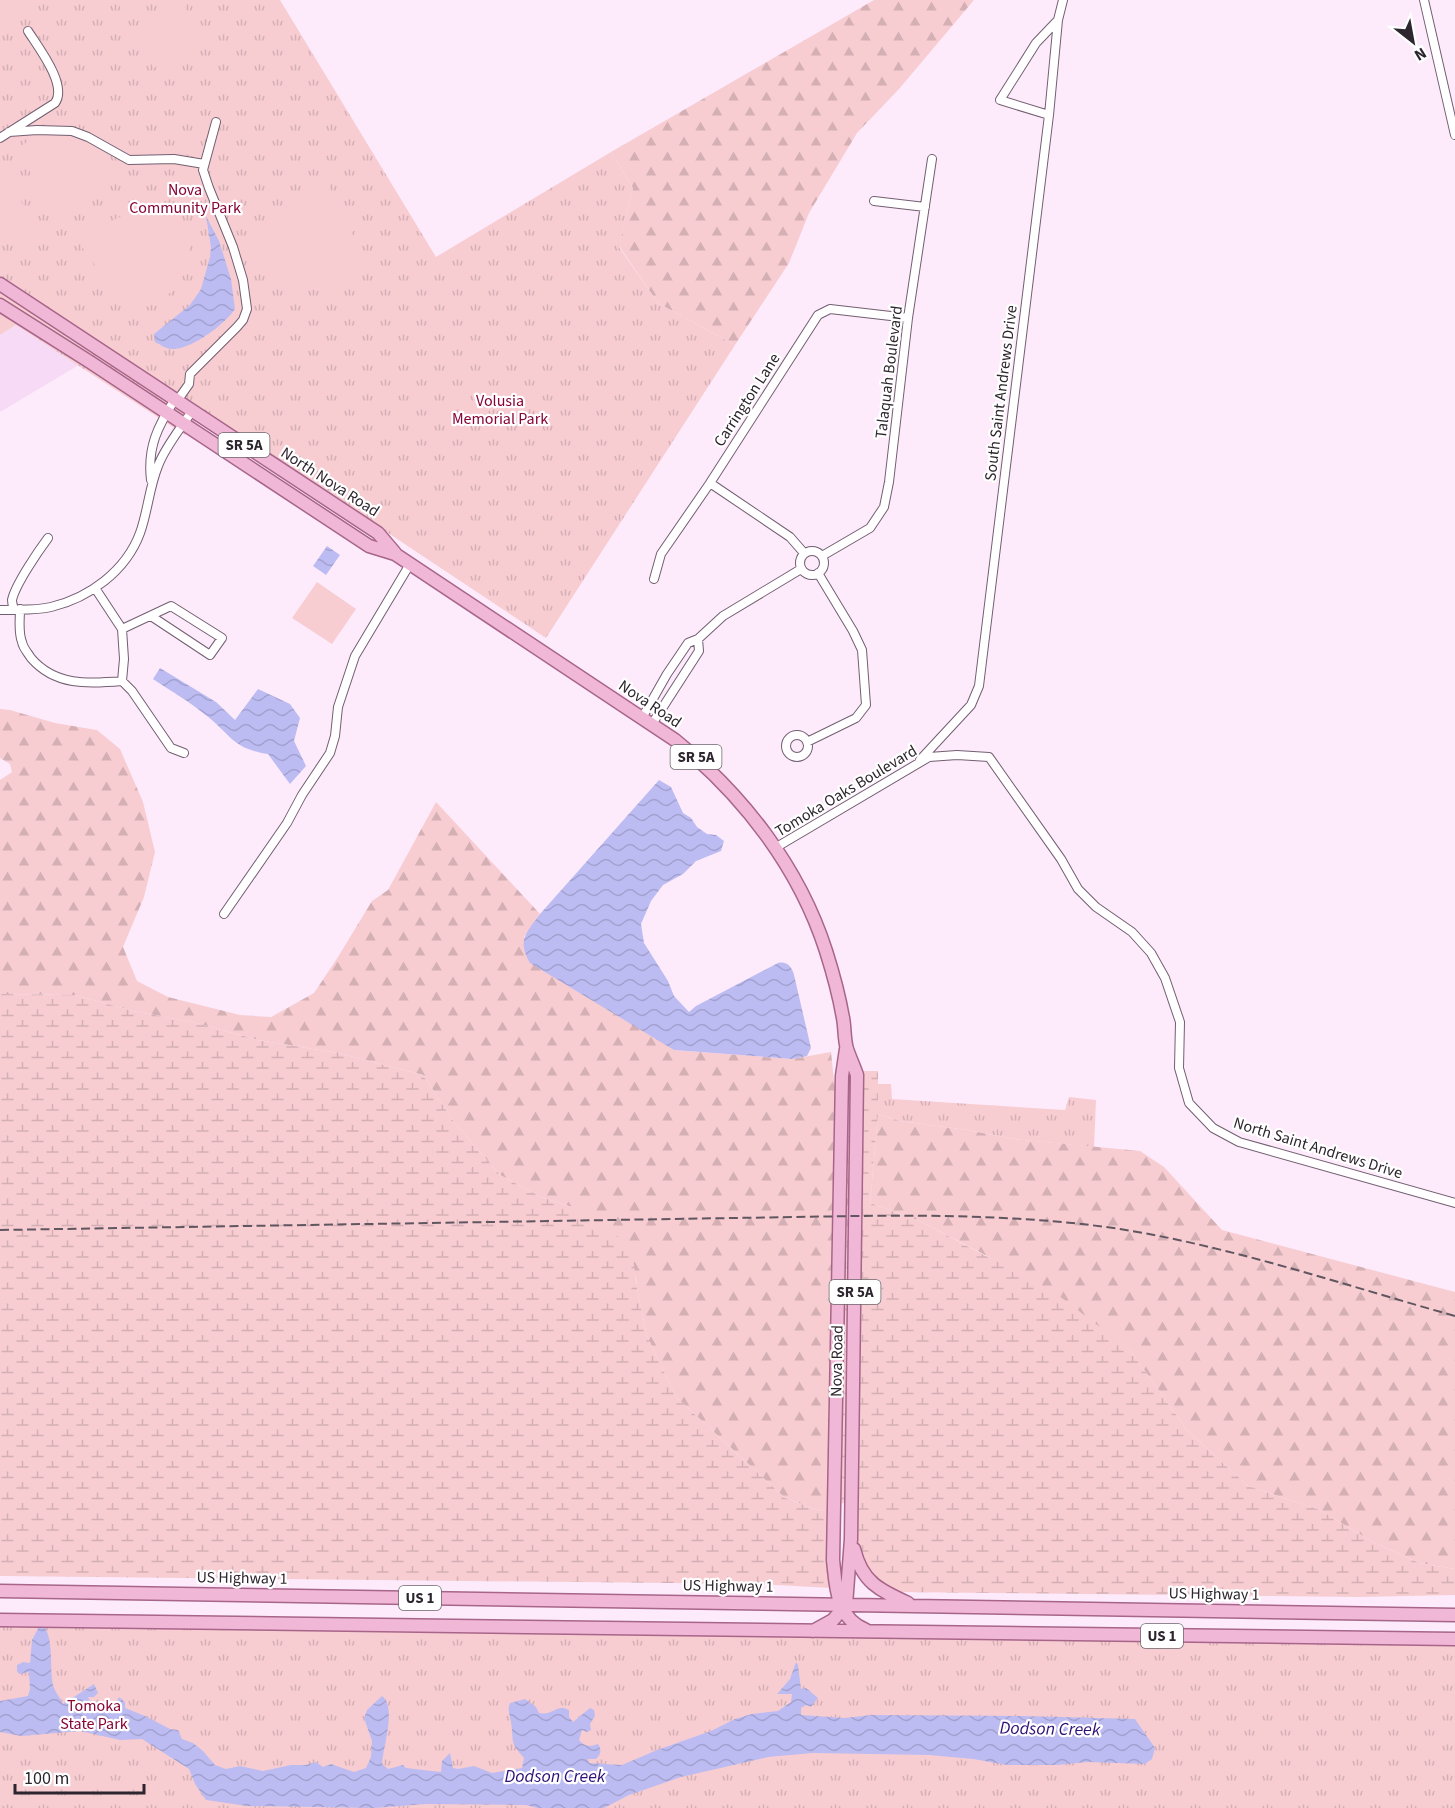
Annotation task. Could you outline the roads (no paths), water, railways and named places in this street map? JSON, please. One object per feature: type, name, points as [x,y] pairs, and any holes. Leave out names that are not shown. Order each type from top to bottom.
[{"type":"main road","name":"North Nova Road","points":[[0,285],[378,533],[395,554]]},
{"type":"main road","name":"North Nova Road","points":[[0,305],[369,546],[395,554]]},
{"type":"main road","points":[[23,321],[29,316],[51,318]]},
{"type":"main road","name":"Nova Road","points":[[395,554],[647,721],[699,759],[747,808],[776,848],[802,893],[826,950],[836,984],[847,1048],[857,1075],[851,1539],[843,1606]]},
{"type":"main road","name":"Nova Road","points":[[843,1606],[833,1560],[842,1076],[847,1048]]},
{"type":"main road","points":[[851,1539],[862,1571],[870,1582],[884,1592],[915,1606]]},
{"type":"main road","name":"US Highway 1","points":[[0,1591],[1455,1615]]},
{"type":"main road","points":[[813,1631],[833,1620],[843,1606],[860,1628],[869,1632]]},
{"type":"main road","name":"US 1","points":[[0,1620],[1455,1640]]},
{"type":"street","name":"South Saint Andrews Drive","points":[[915,765],[971,705],[979,686],[1049,116],[1058,20],[1063,0]]},
{"type":"street","points":[[1424,0],[1455,135]]},
{"type":"street","points":[[1049,116],[1000,100],[1036,44],[1058,20]]},
{"type":"street","points":[[0,138],[55,103],[59,94],[56,78],[28,31]]},
{"type":"street","points":[[152,484],[150,467],[155,433],[166,413],[189,384],[190,374],[237,327],[243,320],[247,309],[243,280],[205,178],[204,164],[216,122]]},
{"type":"street","points":[[9,132],[37,129],[72,131],[88,136],[129,160],[174,159],[204,164]]},
{"type":"street","name":"Talaquah Boulevard","points":[[822,556],[870,528],[884,507],[889,482],[908,318],[932,159]]},
{"type":"street","points":[[874,201],[925,207]]},
{"type":"street","name":"Carrington Lane","points":[[654,579],[661,554],[710,483],[818,315],[830,309],[908,318]]},
{"type":"street","points":[[0,610],[49,607],[80,597],[95,588],[122,563],[139,536],[159,464],[192,411]]},
{"type":"street","points":[[710,483],[790,537],[804,553]]},
{"type":"street","points":[[48,537],[37,552],[12,600],[17,609],[24,649],[42,670],[61,679],[87,683],[122,681],[132,691],[171,748],[184,753]]},
{"type":"street","points":[[812,551],[822,556],[823,567],[818,573],[809,575],[801,569],[800,559],[804,553],[812,551]]},
{"type":"street","points":[[224,914],[287,823],[302,795],[330,753],[335,736],[338,706],[355,656],[410,564]]},
{"type":"street","points":[[647,721],[667,674],[688,643],[698,639],[723,616],[801,569]]},
{"type":"street","points":[[807,742],[856,718],[866,705],[862,650],[854,631],[818,573]]},
{"type":"street","points":[[95,588],[122,629],[124,659],[122,681]]},
{"type":"street","points":[[122,629],[171,606],[222,638],[210,655],[151,616]]},
{"type":"street","points":[[647,721],[679,682],[699,651],[698,639]]},
{"type":"street","points":[[667,674],[679,682]]},
{"type":"street","name":"North Saint Andrews Drive","points":[[929,757],[957,755],[989,757],[1061,859],[1078,889],[1096,907],[1132,932],[1151,953],[1165,978],[1180,1022],[1179,1068],[1189,1103],[1213,1128],[1239,1142],[1455,1203]]},
{"type":"street","name":"Tomoka Oaks Boulevard","points":[[776,848],[929,757]]},
{"type":"water","points":[[206,216],[219,241],[231,279],[235,309],[216,329],[198,341],[180,348],[168,348],[155,342],[154,334],[190,305],[201,289],[211,247]]},
{"type":"water","points":[[327,546],[340,555],[326,575],[313,566]]},
{"type":"water","points":[[160,668],[216,702],[235,720],[258,689],[290,704],[300,718],[294,741],[306,766],[290,784],[268,754],[240,745],[201,711],[153,679]]},
{"type":"water","points":[[659,780],[671,787],[683,813],[691,818],[697,827],[724,841],[721,851],[696,861],[683,874],[663,885],[651,901],[641,924],[644,943],[668,981],[674,996],[689,1012],[696,1006],[778,963],[789,965],[794,975],[811,1048],[807,1056],[792,1059],[674,1050],[530,963],[524,942],[531,926]]},
{"type":"water","name":"Dodson Creek","points":[[41,1623],[49,1636],[52,1681],[63,1704],[94,1684],[98,1693],[94,1697],[88,1697],[90,1701],[115,1704],[119,1697],[125,1702],[125,1708],[170,1729],[178,1730],[182,1739],[202,1750],[215,1765],[226,1769],[240,1766],[263,1771],[316,1762],[323,1767],[331,1764],[354,1772],[366,1768],[371,1757],[372,1741],[364,1718],[367,1710],[382,1696],[386,1701],[389,1718],[382,1764],[388,1769],[403,1765],[406,1768],[441,1772],[442,1761],[450,1753],[453,1768],[474,1766],[492,1773],[522,1768],[524,1758],[513,1741],[509,1708],[510,1703],[525,1699],[536,1707],[539,1713],[565,1708],[569,1710],[569,1717],[573,1722],[590,1708],[594,1710],[595,1716],[590,1724],[591,1730],[587,1732],[582,1730],[579,1740],[585,1745],[598,1744],[599,1746],[599,1756],[596,1759],[588,1759],[589,1763],[622,1765],[711,1731],[735,1719],[752,1714],[778,1711],[791,1702],[792,1694],[777,1694],[790,1679],[796,1662],[801,1689],[806,1688],[818,1698],[811,1707],[806,1705],[801,1708],[801,1715],[844,1718],[872,1715],[1135,1719],[1155,1748],[1152,1759],[1145,1764],[1088,1762],[1057,1765],[1007,1765],[929,1755],[813,1753],[768,1757],[681,1777],[629,1795],[604,1808],[426,1804],[374,1808],[247,1806],[206,1800],[195,1784],[189,1769],[142,1739],[120,1740],[80,1731],[21,1736],[0,1732],[0,1701],[28,1696],[29,1672],[19,1674],[17,1665],[23,1662],[30,1663],[32,1640]]},
{"type":"railway","points":[[0,1230],[856,1216],[1021,1219],[1120,1229],[1204,1246],[1455,1316]]},
{"type":"park label","name":"Nova Community Park","points":[[185,199]]},
{"type":"park label","name":"Volusia Memorial Park","points":[[500,410]]},
{"type":"park label","name":"Tomoka State Park","points":[[94,1715]]}]
